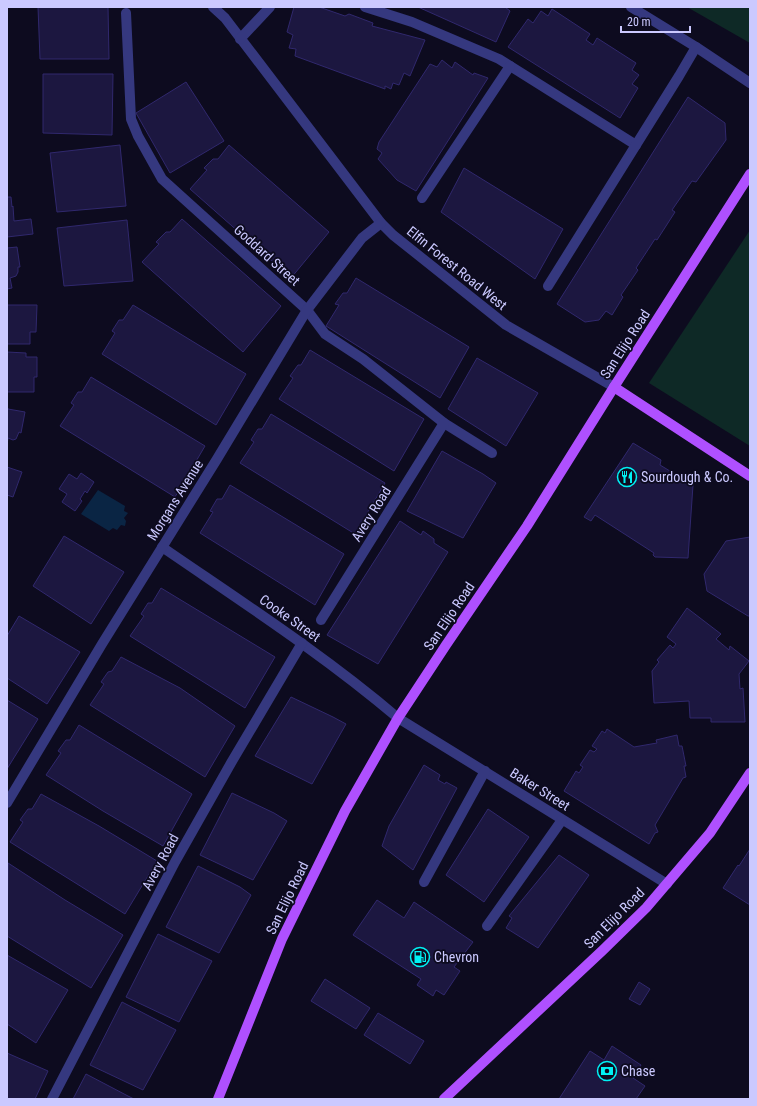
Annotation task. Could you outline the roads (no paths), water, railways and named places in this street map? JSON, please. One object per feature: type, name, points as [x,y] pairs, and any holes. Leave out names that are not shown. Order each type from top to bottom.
[{"type":"main road","name":"San Elijo Road","points":[[218,1099],[282,939],[345,811],[398,718],[527,526],[750,174]]},
{"type":"main road","name":"Elfin Forest Road West","points":[[614,387],[750,476]]},
{"type":"main road","name":"San Elijo Road","points":[[444,1099],[646,908],[710,833],[750,773]]},
{"type":"street","name":"Elfin Forest Road West","points":[[213,7],[225,18],[381,222],[394,235],[506,325],[614,387]]},
{"type":"street","points":[[240,39],[270,7]]},
{"type":"street","points":[[365,7],[412,22],[499,59],[636,145]]},
{"type":"street","points":[[631,7],[696,47],[750,83]]},
{"type":"street","name":"Goddard Street","points":[[126,13],[131,119],[138,136],[162,179],[307,310],[325,334],[363,359],[444,423],[492,453]]},
{"type":"street","points":[[548,286],[680,76],[696,47]]},
{"type":"street","points":[[422,198],[510,66]]},
{"type":"street","name":"Morgans Avenue","points":[[7,803],[98,650],[307,310],[362,238],[381,222]]},
{"type":"street","name":"Avery Road","points":[[321,620],[444,423]]},
{"type":"street","name":"Cooke Street","points":[[162,547],[302,643],[377,700],[398,718]]},
{"type":"street","name":"Avery Road","points":[[52,1099],[175,862],[231,763],[302,643]]},
{"type":"street","name":"Baker Street","points":[[398,718],[667,884]]},
{"type":"street","points":[[424,882],[485,771]]},
{"type":"street","points":[[487,926],[562,820]]},
{"type":"water","points":[[98,490],[125,506],[124,511],[128,513],[124,518],[126,521],[125,526],[121,525],[117,530],[113,528],[109,531],[81,514]]},
{"type":"place","name":"Sourdough & Co.","points":[[627,477]]},
{"type":"place","name":"Chevron","points":[[420,957]]},
{"type":"place","name":"Chase","points":[[607,1071]]}]
